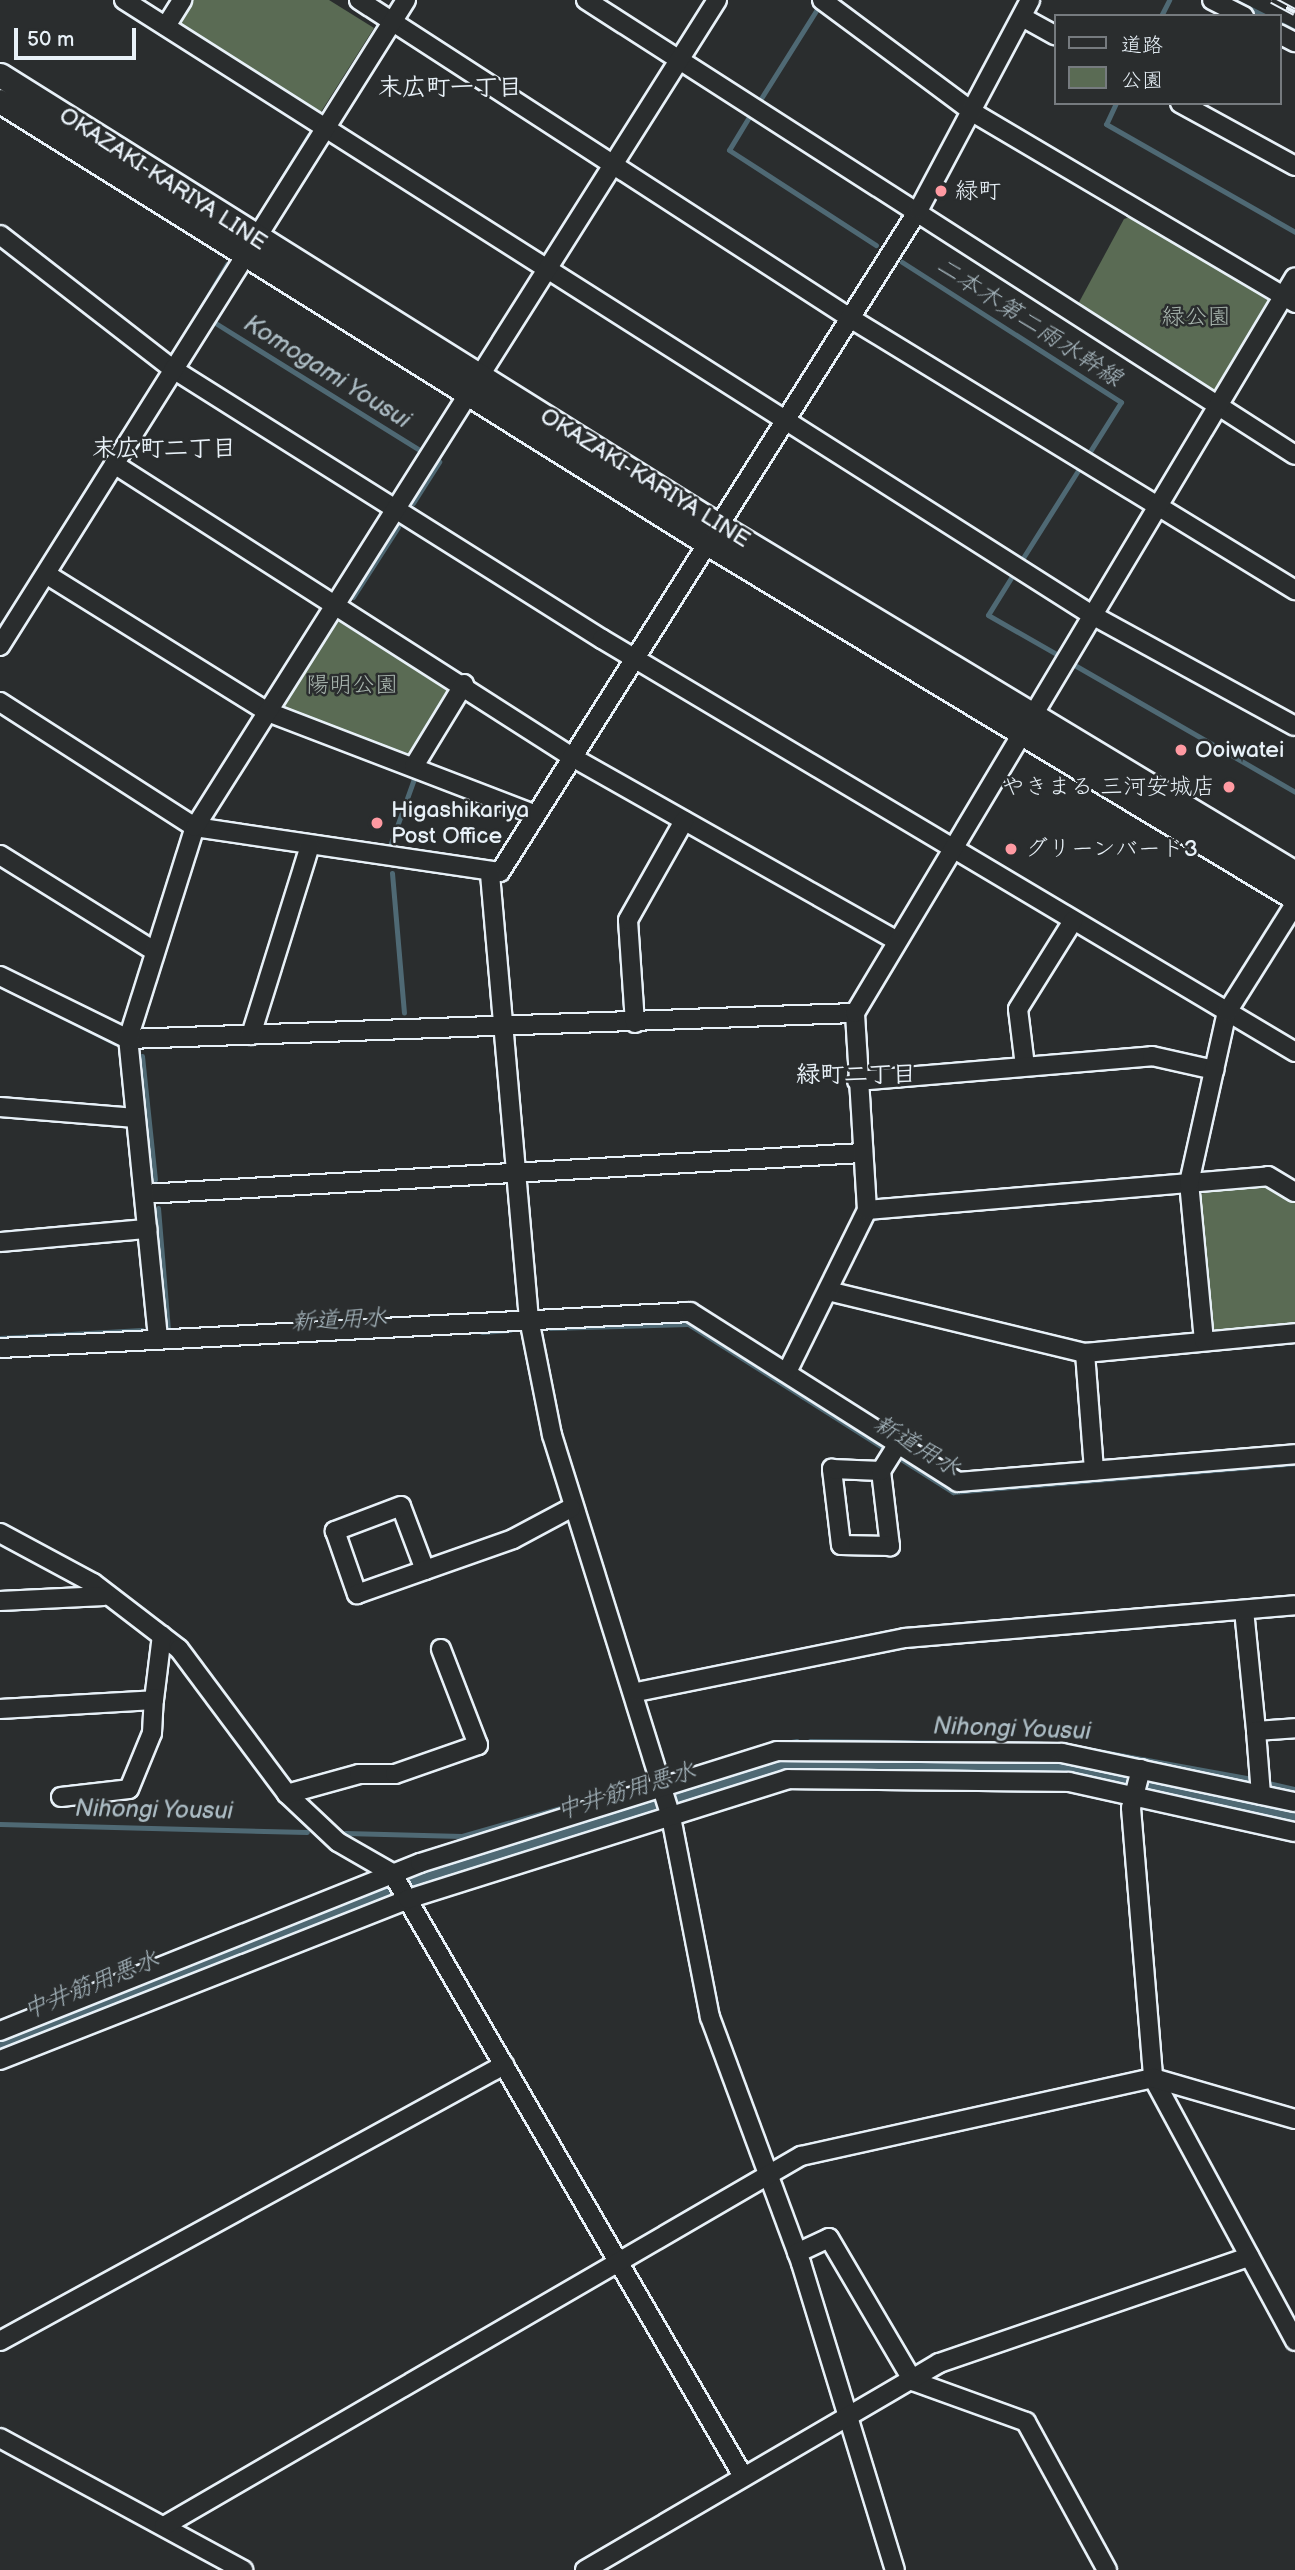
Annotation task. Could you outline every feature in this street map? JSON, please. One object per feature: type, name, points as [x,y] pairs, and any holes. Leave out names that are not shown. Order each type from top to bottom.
[{"type":"main road","name":"OKAZAKI-KARIYA LINE","points":[[0,75],[249,247]]},
{"type":"main road","name":"OKAZAKI-KARIYA LINE","points":[[0,101],[476,384],[712,534],[1026,723],[1295,873]]},
{"type":"main road","name":"OKAZAKI-KARIYA LINE","points":[[1026,723],[1295,898]]},
{"type":"street","points":[[124,0],[329,128],[546,274],[784,419],[1092,615],[1295,726]]},
{"type":"street","points":[[166,26],[182,0]]},
{"type":"street","points":[[359,0],[850,318],[1295,590]]},
{"type":"street","points":[[0,646],[249,247],[329,128],[406,0]]},
{"type":"street","points":[[586,0],[919,209],[1216,408],[1295,455]]},
{"type":"street","points":[[158,1338],[128,1039],[195,827],[398,510],[717,0]]},
{"type":"street","points":[[822,0],[974,113],[1289,300]]},
{"type":"street","points":[[0,702],[195,827],[490,874],[509,866],[536,815],[572,757],[919,209],[974,113],[1030,0]]},
{"type":"street","points":[[1212,0],[1240,14]]},
{"type":"street","points":[[1022,17],[1054,34]]},
{"type":"street","points":[[1184,105],[1295,166]]},
{"type":"street","points":[[0,235],[173,369],[634,659],[1295,1052]]},
{"type":"street","points":[[787,1372],[867,1210],[857,1081],[855,1013],[951,848],[1216,408],[1289,300],[1295,277]]},
{"type":"street","points":[[114,464],[464,684],[572,757],[897,941]]},
{"type":"street","points":[[46,574],[268,712],[536,815]]},
{"type":"street","points":[[414,766],[464,684]]},
{"type":"street","points":[[635,1023],[628,920],[684,821]]},
{"type":"street","points":[[251,1035],[310,845]]},
{"type":"street","points":[[0,855],[154,951]]},
{"type":"street","points":[[490,874],[529,1320],[571,1508],[637,1692],[667,1803],[710,2017],[769,2173],[852,2416],[895,2570]]},
{"type":"street","points":[[1204,1341],[1189,1183],[1227,1012],[1295,904]]},
{"type":"street","points":[[1025,1066],[1018,1009],[1073,920]]},
{"type":"street","points":[[0,975],[128,1039],[502,1024],[635,1023],[855,1013]]},
{"type":"street","points":[[857,1081],[1152,1056],[1214,1070]]},
{"type":"street","points":[[0,1107],[136,1118]]},
{"type":"street","points":[[144,1194],[862,1153]]},
{"type":"street","points":[[867,1210],[1268,1176],[1295,1192]]},
{"type":"street","points":[[0,1242],[147,1229]]},
{"type":"street","points":[[828,1291],[1084,1353],[1295,1333]]},
{"type":"street","points":[[0,1348],[690,1312],[787,1372],[891,1455],[958,1482],[1295,1454]]},
{"type":"street","points":[[1084,1353],[1094,1472]]},
{"type":"street","points":[[891,1455],[890,1546],[841,1545],[832,1469],[891,1455]]},
{"type":"street","points":[[425,1570],[401,1506],[335,1531],[357,1594],[513,1539],[571,1508]]},
{"type":"street","points":[[0,1533],[93,1583],[104,1596],[162,1635],[287,1794],[338,1842],[392,1873],[743,2476]]},
{"type":"street","points":[[0,1601],[104,1596]]},
{"type":"street","points":[[637,1692],[905,1638],[1295,1605]]},
{"type":"street","points":[[1244,1610],[1261,1795]]},
{"type":"street","points":[[61,1797],[129,1789],[152,1733],[162,1635]]},
{"type":"street","points":[[287,1794],[359,1774],[395,1774],[478,1745],[441,1649]]},
{"type":"street","points":[[0,1709],[154,1698]]},
{"type":"street","points":[[1255,1731],[1295,1728]]},
{"type":"street","points":[[0,2060],[408,1899],[667,1803],[800,1749],[1062,1753],[1295,1802]]},
{"type":"street","points":[[1141,1769],[1134,1796],[1153,2078],[1295,2341]]},
{"type":"street","points":[[0,2031],[392,1873],[667,1803],[788,1779],[1069,1782],[1295,1832]]},
{"type":"street","points":[[0,2341],[504,2064]]},
{"type":"street","points":[[164,2526],[617,2259],[801,2156],[1153,2078],[1295,2119]]},
{"type":"street","points":[[797,2253],[829,2238],[913,2381],[1026,2422],[1107,2570]]},
{"type":"street","points":[[585,2570],[743,2476],[913,2381],[939,2363],[1249,2258]]},
{"type":"street","points":[[0,2438],[243,2570]]},
{"type":"green space","points":[[187,0],[329,0],[374,28],[319,115],[176,27]]},
{"type":"green space","name":"緑公園","points":[[1133,216],[1269,296],[1270,304],[1216,392],[1077,306],[1124,219]]},
{"type":"green space","name":"陽明公園","points":[[336,620],[451,692],[411,757],[281,709]]},
{"type":"green space","points":[[1266,1183],[1295,1200],[1295,1325],[1217,1331],[1211,1327],[1199,1194]]},
{"type":"waterway","points":[[1162,14],[1169,0]]},
{"type":"waterway","points":[[1233,0],[1261,14]]},
{"type":"waterway","name":"二本木第二雨水幹線","points":[[760,100],[819,6]]},
{"type":"waterway","points":[[1281,24],[1295,31]]},
{"type":"waterway","name":"Komogami Yousui","points":[[322,116],[371,39]]},
{"type":"waterway","points":[[1115,105],[1106,124],[1295,232]]},
{"type":"waterway","name":"二本木第二雨水幹線","points":[[752,112],[729,150],[876,245]]},
{"type":"waterway","name":"Komogami Yousui","points":[[256,221],[309,135]]},
{"type":"waterway","name":"二本木第二雨水幹線","points":[[902,262],[1121,402],[1089,453]]},
{"type":"waterway","name":"Komogami Yousui","points":[[198,313],[227,264]]},
{"type":"waterway","name":"Komogami Yousui","points":[[217,324],[418,449]]},
{"type":"waterway","name":"Komogami Yousui","points":[[413,503],[439,462]]},
{"type":"waterway","name":"二本木第二雨水幹線","points":[[1021,561],[1079,469]]},
{"type":"waterway","name":"Komogami Yousui","points":[[353,597],[398,527]]},
{"type":"waterway","name":"二本木第二雨水幹線","points":[[1014,573],[988,615],[1058,655]]},
{"type":"waterway","name":"二本木第二雨水幹線","points":[[1071,663],[1295,792]]},
{"type":"waterway","name":"Komogami Yousui","points":[[391,843],[415,776]]},
{"type":"waterway","name":"Komogami Yousui","points":[[392,873],[404,1012]]},
{"type":"waterway","points":[[39,1005],[115,1043]]},
{"type":"waterway","points":[[142,1056],[155,1179]]},
{"type":"waterway","points":[[158,1208],[168,1329]]},
{"type":"waterway","name":"新道用水","points":[[550,1328],[688,1324],[953,1492],[1295,1463]]},
{"type":"waterway","name":"新道用水","points":[[0,1338],[142,1330]]},
{"type":"waterway","name":"新道用水","points":[[482,1332],[510,1330]]},
{"type":"waterway","name":"Nihongi Yousui","points":[[780,1744],[797,1741]]},
{"type":"waterway","name":"Nihongi Yousui","points":[[810,1741],[1042,1744]]},
{"type":"waterway","name":"Nihongi Yousui","points":[[1059,1744],[1252,1779]]},
{"type":"waterway","name":"中井筋用悪水","points":[[0,2048],[411,1882],[793,1765],[1069,1767],[1295,1817]]},
{"type":"waterway","name":"Nihongi Yousui","points":[[1268,1783],[1295,1789]]},
{"type":"waterway","name":"Nihongi Yousui","points":[[345,1833],[462,1836],[623,1790]]},
{"type":"waterway","name":"Nihongi Yousui","points":[[0,1824],[307,1832]]},
{"type":"railway","points":[[1272,0],[1295,12]]},
{"type":"place","name":"緑町","points":[[941,191]]},
{"type":"place","name":"Ooiwatei","points":[[1181,750]]},
{"type":"place","name":"やきまる 三河安城店","points":[[1229,787]]},
{"type":"place","name":"Higashikariya Post Office","points":[[377,823]]},
{"type":"place","name":"グリーンバード3","points":[[1011,849]]},
{"type":"district","name":"末広町一丁目","points":[[450,88]]},
{"type":"district","name":"末広町二丁目","points":[[164,449]]},
{"type":"district","name":"緑町二丁目","points":[[856,1075]]}]
